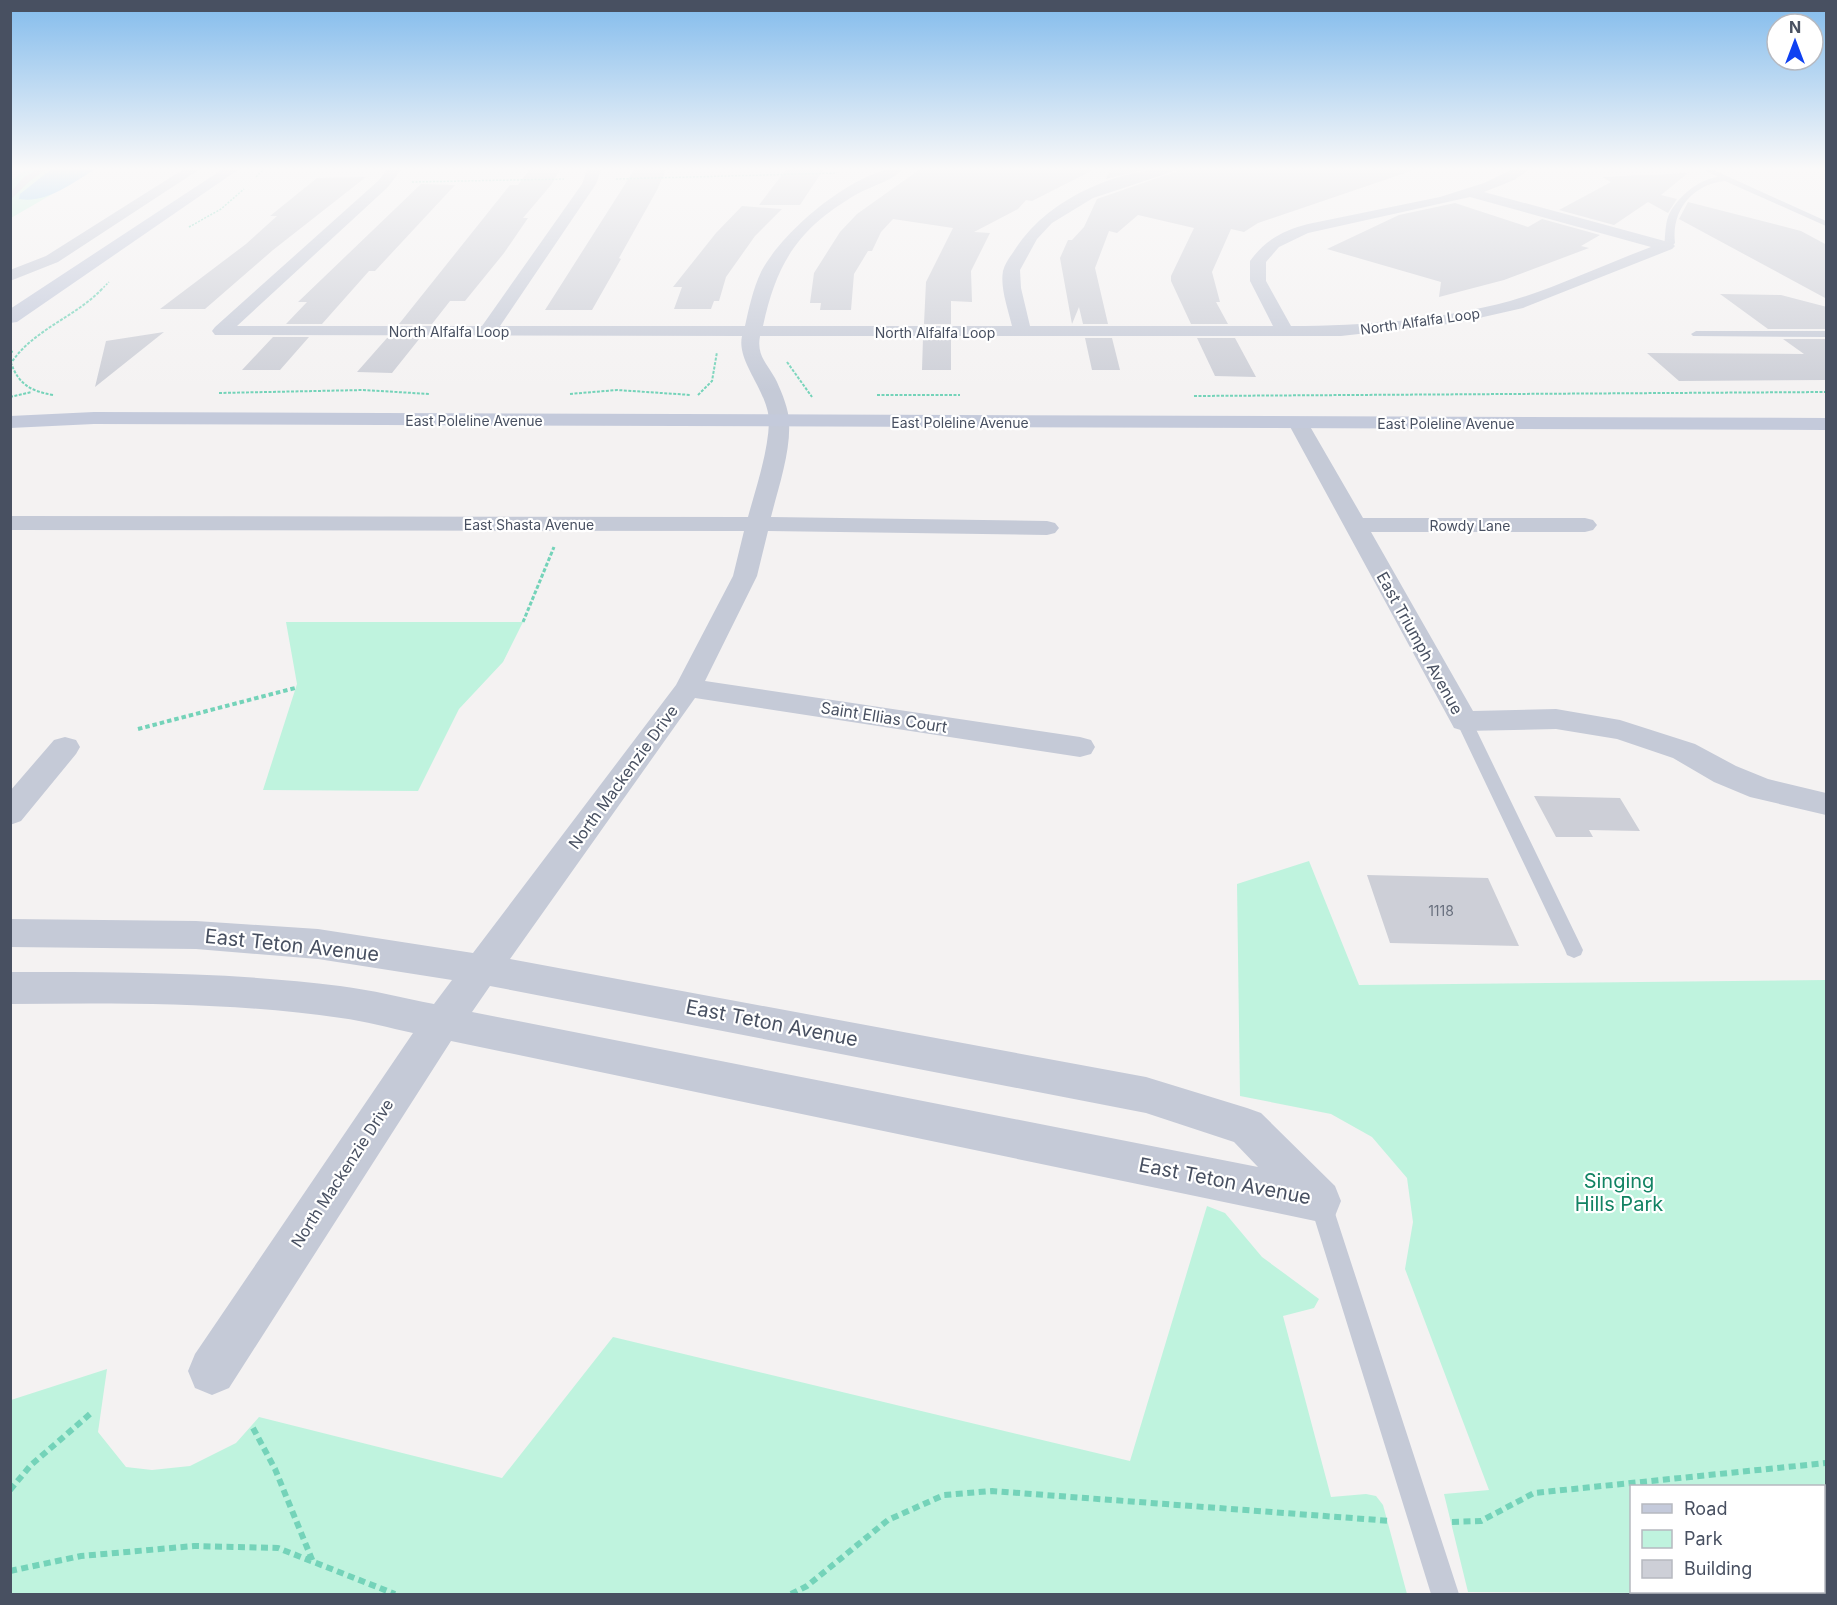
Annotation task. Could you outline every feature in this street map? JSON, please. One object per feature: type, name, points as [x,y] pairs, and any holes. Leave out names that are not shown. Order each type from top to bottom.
[{"type":"main road","points":[[13,316],[123,242]]},
{"type":"main road","name":"East Poleline Avenue","points":[[10,413],[94,418]]},
{"type":"main road","name":"East Poleline Avenue","points":[[10,422],[94,418],[1827,424]]},
{"type":"street","points":[[10,276],[52,259],[79,242]]},
{"type":"street","name":"North Alfalfa Loop","points":[[319,242],[221,331],[1286,333],[1364,329],[1457,318],[1517,304],[1667,246]]},
{"type":"street","points":[[487,331],[548,242]]},
{"type":"street","name":"North Mackenzie Drive","points":[[212,1371],[443,1021],[688,688],[745,576],[759,524],[779,421],[767,381],[753,360],[749,346],[760,296],[769,273],[792,242]]},
{"type":"street","points":[[1022,332],[1011,272],[1025,242]]},
{"type":"street","points":[[1278,242],[1258,261],[1258,281],[1286,333]]},
{"type":"street","points":[[1652,242],[1667,246]]},
{"type":"street","name":"East Triumph Avenue","points":[[1298,423],[1464,722],[1556,719],[1620,730],[1684,751],[1725,774],[1761,789],[1827,804]]},
{"type":"street","name":"East Shasta Avenue","points":[[10,523],[759,524],[1047,528]]},
{"type":"street","name":"Rowdy Lane","points":[[1355,525],[1585,525]]},
{"type":"street","name":"Saint Ellias Court","points":[[688,688],[1080,747]]},
{"type":"street","points":[[10,813],[65,747]]},
{"type":"street","name":"East Teton Avenue","points":[[10,933],[196,935],[318,944],[481,970],[1146,1095],[1246,1127],[1320,1201]]},
{"type":"street","name":"East Teton Avenue","points":[[10,988],[130,987],[251,992],[342,1002],[1320,1201]]},
{"type":"lane","points":[[1667,246],[1671,242]]},
{"type":"lane","points":[[1696,334],[1827,334]]},
{"type":"lane","points":[[1464,722],[1574,950]]},
{"type":"lane","points":[[1320,1201],[1445,1594]]},
{"type":"path","points":[[11,352],[21,347]]},
{"type":"path","points":[[698,395],[709,387],[715,376],[718,348]]},
{"type":"path","points":[[782,358],[791,365],[814,401]]},
{"type":"path","points":[[10,397],[33,392]]},
{"type":"path","points":[[1193,397],[1224,394],[1827,392]]},
{"type":"path","points":[[870,395],[969,396]]},
{"type":"path","points":[[523,622],[554,546]]},
{"type":"path","points":[[138,729],[296,688]]},
{"type":"path","points":[[10,1490],[31,1465],[90,1414]]},
{"type":"path","points":[[253,1428],[275,1469],[313,1563]]},
{"type":"path","points":[[791,1594],[807,1586],[888,1520],[944,1495],[992,1491],[1422,1522],[1481,1521],[1534,1493],[1827,1463]]},
{"type":"path","points":[[10,1571],[81,1556],[194,1546],[278,1548],[395,1594]]},
{"type":"green space","points":[[286,622],[523,622],[503,662],[459,709],[418,791],[263,790],[297,684]]},
{"type":"green space","name":"Singing Hills Park","points":[[1309,861],[1359,985],[1826,980],[1826,1594],[1647,1593],[1825,1593],[1825,1485],[1630,1485],[1630,1593],[1468,1592],[1444,1494],[1489,1490],[1405,1269],[1413,1222],[1407,1178],[1372,1137],[1331,1114],[1240,1096],[1237,884]]},
{"type":"green space","points":[[1207,1206],[1225,1213],[1262,1257],[1319,1299],[1314,1308],[1283,1316],[1331,1497],[1366,1494],[1376,1496],[1383,1505],[1407,1594],[11,1594],[11,1400],[107,1369],[98,1432],[126,1467],[152,1470],[190,1466],[236,1443],[259,1417],[502,1478],[613,1337],[1130,1461]]},
{"type":"building","points":[[248,242],[283,242],[205,309],[160,309]]},
{"type":"building","points":[[361,242],[402,242],[375,271],[369,271],[322,324],[286,324],[307,302],[298,302]]},
{"type":"building","points":[[465,242],[512,242],[465,301],[450,301],[432,324],[399,324]]},
{"type":"building","points":[[588,242],[628,242],[619,258],[621,259],[592,310],[545,310]]},
{"type":"building","points":[[709,242],[751,242],[726,277],[719,301],[714,301],[711,309],[674,309],[682,287],[673,287]]},
{"type":"building","points":[[834,242],[876,242],[854,274],[851,310],[820,310],[821,303],[810,303],[814,273]]},
{"type":"building","points":[[946,242],[986,242],[971,271],[972,302],[951,301],[951,324],[924,324],[926,282]]},
{"type":"building","points":[[1067,242],[1105,242],[1095,268],[1108,324],[1083,324],[1079,307],[1072,324],[1060,258]]},
{"type":"building","points":[[1187,242],[1225,242],[1212,272],[1220,302],[1216,302],[1228,324],[1191,324],[1171,281],[1171,276]]},
{"type":"building","points":[[1342,242],[1588,242],[1581,246],[1589,248],[1504,280],[1439,297],[1441,282],[1327,249]]},
{"type":"building","points":[[1721,242],[1821,242],[1827,245],[1827,299]]},
{"type":"building","points":[[1720,294],[1781,295],[1827,307],[1827,329],[1768,329]]},
{"type":"building","points":[[164,332],[95,387],[106,341]]},
{"type":"building","points":[[273,337],[309,337],[280,370],[242,370]]},
{"type":"building","points":[[387,338],[420,338],[392,373],[357,372]]},
{"type":"building","points":[[923,338],[951,338],[951,370],[922,370]]},
{"type":"building","points":[[1085,338],[1112,338],[1120,370],[1092,370]]},
{"type":"building","points":[[1197,338],[1235,338],[1256,377],[1215,376]]},
{"type":"building","points":[[1783,339],[1827,339],[1827,380],[1679,381],[1647,353],[1804,354]]},
{"type":"building","points":[[1534,796],[1620,798],[1640,831],[1589,830],[1593,837],[1556,837]]},
{"type":"building","points":[[1367,875],[1488,878],[1519,946],[1390,943]]}]
